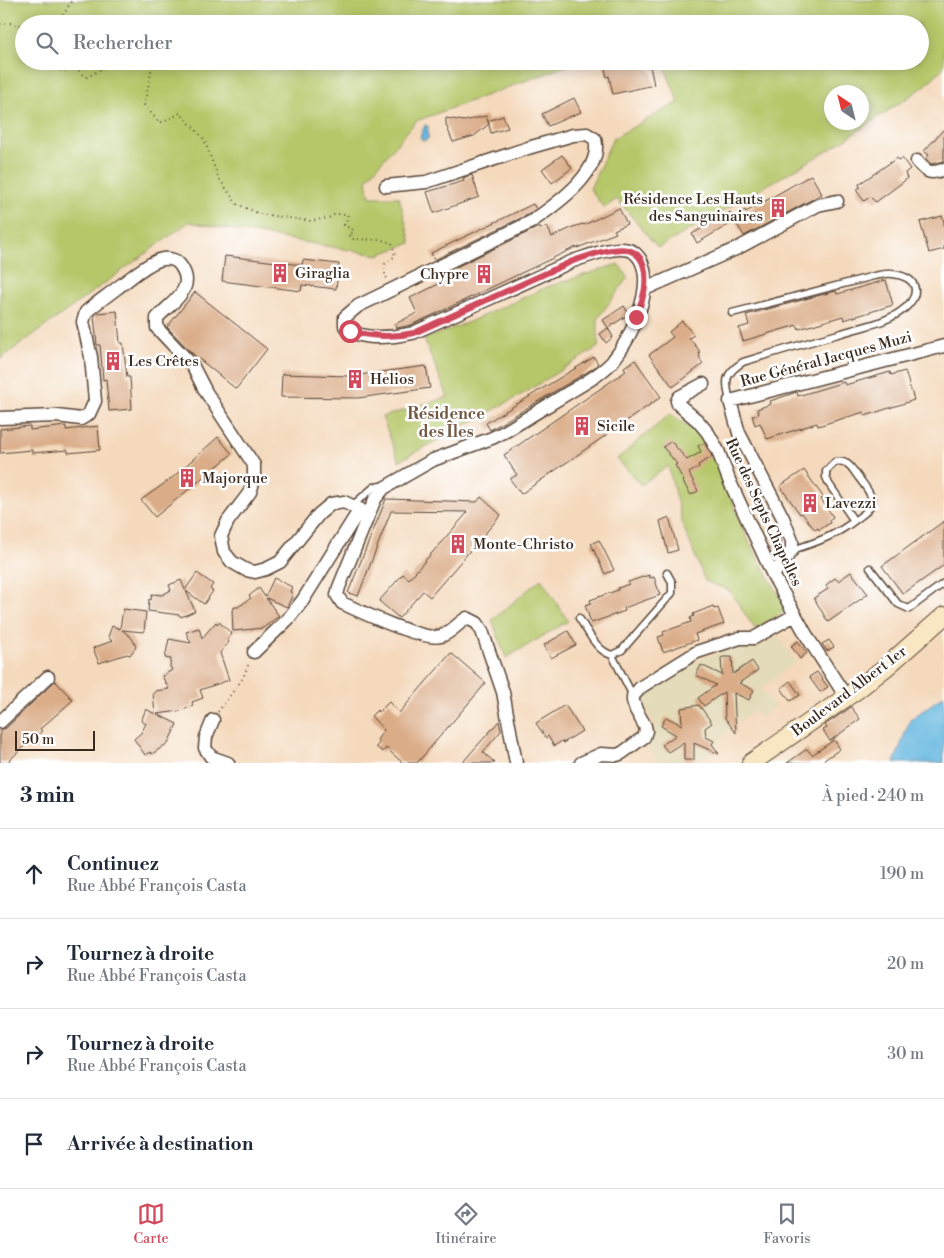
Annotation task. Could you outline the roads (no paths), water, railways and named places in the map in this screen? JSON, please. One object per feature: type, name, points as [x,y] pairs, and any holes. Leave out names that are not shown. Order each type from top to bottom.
[{"type":"main road","name":"Boulevard Albert 1er","points":[[751,763],[886,667],[944,616]]},
{"type":"street","points":[[254,652],[288,619],[303,600],[360,509],[375,499],[384,488],[433,460],[506,431],[602,371],[611,362],[627,338],[645,289],[644,266],[634,252],[627,249],[600,252],[573,261],[414,333],[392,337],[365,335],[350,331],[345,326],[345,317],[358,306],[531,222],[548,210],[583,179],[594,162],[598,147],[595,139],[587,134],[573,135],[426,182],[386,186]]},
{"type":"street","points":[[917,161],[924,170],[934,173],[944,169]]},
{"type":"street","points":[[645,289],[738,248],[818,205],[837,201]]},
{"type":"street","points":[[0,418],[57,416],[81,419],[89,414],[95,401],[91,357],[84,322],[86,312],[141,269],[168,258],[178,262],[187,281],[182,294],[157,318],[157,328],[192,365],[206,392],[254,465],[254,480],[250,492],[228,521],[221,536],[224,552],[232,562],[246,570],[255,572],[266,569],[280,562],[319,514],[331,504],[344,502],[360,509]]},
{"type":"street","name":"Rue Général Jacques Muzi","points":[[792,550],[790,532],[739,432],[730,400],[944,346]]},
{"type":"street","name":"Rue des Septs Chapelles","points":[[703,384],[679,397],[677,400],[678,404],[698,421],[708,433],[718,451],[729,480],[773,575],[808,638],[846,696]]},
{"type":"street","points":[[360,509],[337,596],[342,603],[356,610],[417,633],[433,637],[441,636],[467,618],[477,623],[482,631],[502,692],[516,763]]},
{"type":"street","points":[[773,575],[792,550]]},
{"type":"street","points":[[581,763],[596,755],[611,759],[644,737],[645,726],[633,705],[633,696],[641,687],[697,652],[740,638],[754,638],[796,615]]},
{"type":"street","points":[[0,722],[48,677]]},
{"type":"street","points":[[213,720],[206,736],[205,748],[211,757],[228,763]]},
{"type":"lane","points":[[730,400],[727,379],[733,368],[743,362],[892,317],[913,300],[916,294],[915,288],[910,282],[903,277],[891,274],[874,276],[732,313]]},
{"type":"lane","points":[[792,550],[832,536],[854,521],[865,513],[872,501],[851,466],[845,462],[835,462],[826,471],[826,477],[854,521]]},
{"type":"lane","points":[[360,509],[374,487],[381,486],[384,488]]},
{"type":"lane","points":[[870,568],[898,604],[909,609],[944,583]]},
{"type":"lane","points":[[579,618],[599,648],[605,653],[612,655],[622,650],[672,593],[672,582],[667,573]]},
{"type":"lane","points":[[612,655],[633,696]]},
{"type":"water","points":[[425,125],[428,126],[428,139],[423,141],[420,137]]},
{"type":"water","points":[[944,695],[944,763],[894,763],[910,720]]},
{"type":"place","name":"Résidence Les Hauts des Sanguinaires","points":[[778,208]]},
{"type":"place","name":"Giraglia","points":[[280,273]]},
{"type":"place","name":"Chypre","points":[[484,274]]},
{"type":"place","name":"Les Crêtes","points":[[113,361]]},
{"type":"place","name":"Helios","points":[[355,379]]},
{"type":"place","name":"Sicile","points":[[582,426]]},
{"type":"place","name":"Majorque","points":[[187,478]]},
{"type":"place","name":"Lavezzi","points":[[810,503]]},
{"type":"place","name":"Monte-Christo","points":[[458,544]]},
{"type":"district","name":"Résidence des Îles","points":[[446,422]]}]
